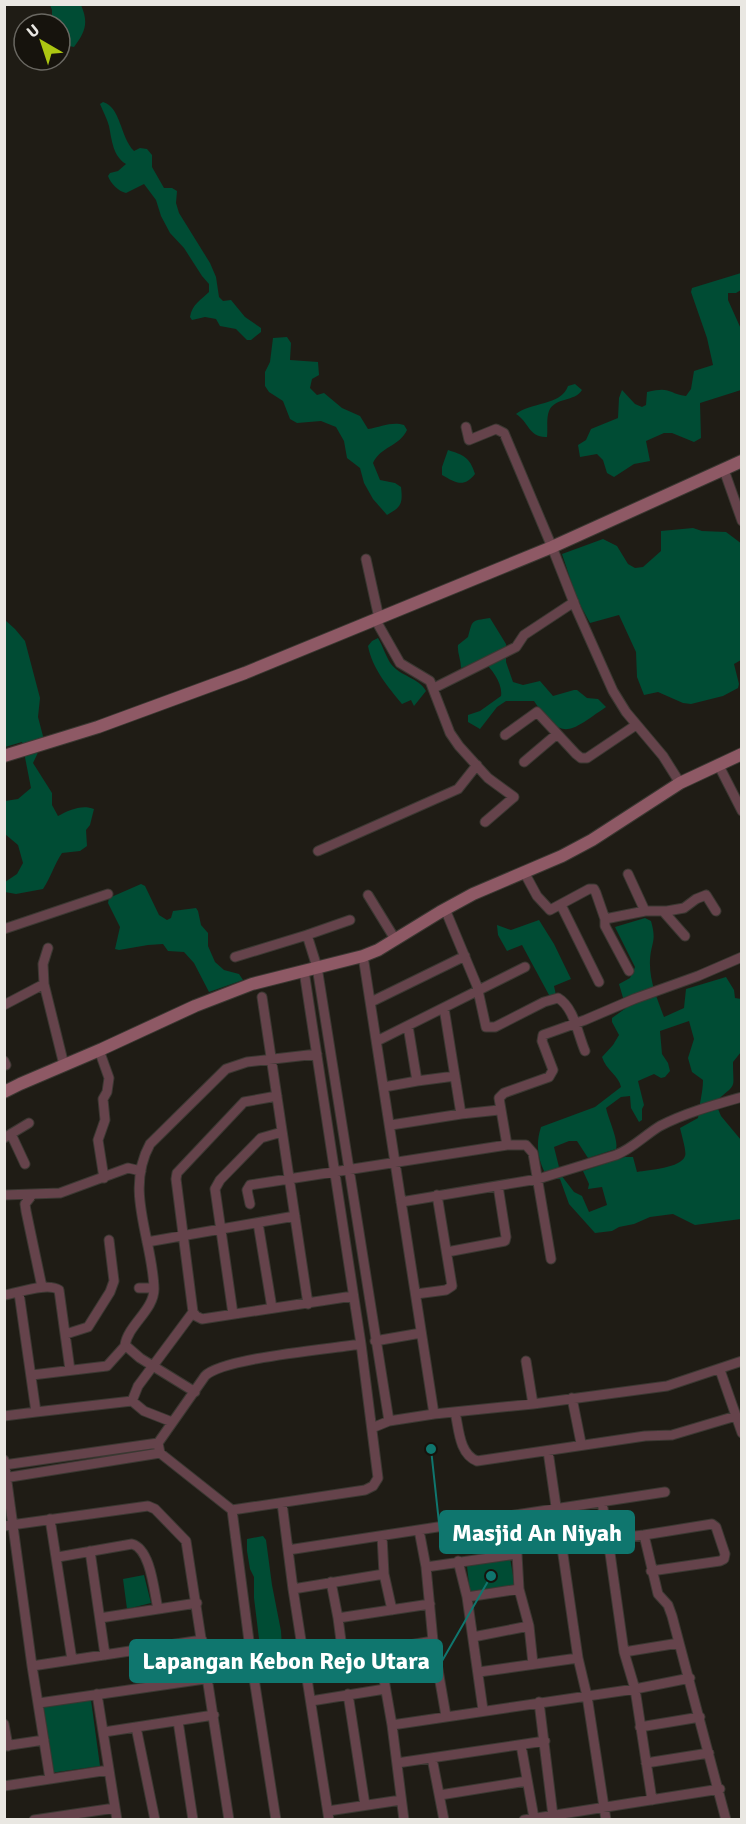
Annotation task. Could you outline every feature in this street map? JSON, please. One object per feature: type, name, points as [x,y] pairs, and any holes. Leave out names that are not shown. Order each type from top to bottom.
[{"type":"street","points":[[466,427],[469,440],[496,429],[504,433],[613,691],[636,725],[663,756],[680,783]]},
{"type":"street","points":[[4,756],[125,717],[245,673],[552,547],[741,461]]},
{"type":"street","points":[[724,470],[741,521]]},
{"type":"street","points":[[366,559],[377,618],[400,663],[428,679],[434,688],[450,733],[459,746],[494,783],[514,797],[485,822]]},
{"type":"street","points":[[434,688],[516,647],[524,635],[574,602]]},
{"type":"street","points":[[505,735],[537,712],[583,759],[636,725]]},
{"type":"street","points":[[524,762],[557,734]]},
{"type":"street","points":[[4,1092],[205,1002],[252,984],[363,956],[378,950],[445,909],[592,840],[680,783],[741,754]]},
{"type":"street","points":[[718,764],[741,811]]},
{"type":"street","points":[[318,851],[458,789],[477,765]]},
{"type":"street","points":[[524,872],[544,905],[550,910],[589,889],[594,889],[605,919],[605,926],[629,971]]},
{"type":"street","points":[[628,874],[645,911]]},
{"type":"street","points":[[4,929],[108,894]]},
{"type":"street","points":[[368,895],[395,939]]},
{"type":"street","points":[[605,919],[645,911],[684,908],[706,895],[716,911]]},
{"type":"street","points":[[561,905],[599,982]]},
{"type":"street","points":[[445,909],[478,991],[485,1026],[495,1027],[554,998],[562,1000],[576,1023],[577,1033],[585,1051]]},
{"type":"street","points":[[663,911],[686,936]]},
{"type":"street","points":[[235,957],[350,920]]},
{"type":"street","points":[[308,934],[317,967],[389,1421]]},
{"type":"street","points":[[48,948],[43,964],[44,984],[64,1065]]},
{"type":"street","points":[[363,956],[434,1414]]},
{"type":"street","points":[[371,1002],[465,956]]},
{"type":"street","points":[[507,1145],[498,1100],[504,1093],[553,1074],[542,1036],[741,957]]},
{"type":"street","points":[[377,1041],[525,967]]},
{"type":"street","points":[[232,1510],[364,1490],[373,1486],[378,1475],[362,1344],[304,971]]},
{"type":"street","points":[[4,1005],[44,984]]},
{"type":"street","points":[[262,997],[308,1304]]},
{"type":"street","points":[[444,1008],[460,1114]]},
{"type":"street","points":[[408,1026],[417,1082]]},
{"type":"street","points":[[99,1050],[109,1077],[107,1092],[103,1099],[105,1119],[98,1140],[104,1178]]},
{"type":"street","points":[[32,1375],[107,1366],[125,1346],[126,1340],[152,1298],[154,1288],[138,1186],[145,1153],[150,1144],[225,1069],[237,1064],[272,1058],[317,1054]]},
{"type":"street","points":[[384,1087],[455,1076]]},
{"type":"street","points":[[277,1096],[244,1102],[178,1170],[176,1179],[192,1312],[196,1317],[202,1318],[353,1296]]},
{"type":"street","points":[[401,1202],[538,1179],[624,1152],[659,1127],[674,1120],[741,1099]]},
{"type":"street","points":[[391,1125],[500,1110]]},
{"type":"street","points":[[25,1164],[8,1136],[29,1123]]},
{"type":"street","points":[[233,1314],[216,1196],[217,1185],[262,1137],[282,1132]]},
{"type":"street","points":[[250,1204],[247,1190],[250,1185],[507,1145],[526,1145],[533,1153],[551,1259]]},
{"type":"street","points":[[4,1195],[60,1193],[128,1168],[141,1171]]},
{"type":"street","points":[[447,1252],[506,1240],[498,1186]]},
{"type":"street","points":[[32,1195],[25,1204],[42,1287]]},
{"type":"street","points":[[416,1294],[446,1290],[452,1284],[437,1195]]},
{"type":"street","points":[[147,1242],[295,1216]]},
{"type":"street","points":[[258,1223],[272,1308]]},
{"type":"street","points":[[66,1334],[88,1327],[110,1292],[114,1281],[108,1240]]},
{"type":"street","points":[[4,1295],[42,1287],[55,1287],[59,1290],[70,1370]]},
{"type":"street","points":[[139,1288],[154,1288]]},
{"type":"street","points":[[19,1293],[36,1412]]},
{"type":"street","points":[[132,1401],[138,1386],[192,1312]]},
{"type":"street","points":[[375,1341],[421,1333]]},
{"type":"street","points":[[159,1448],[172,1422],[205,1376],[218,1367],[362,1344]]},
{"type":"street","points":[[125,1346],[195,1392]]},
{"type":"street","points":[[526,1361],[533,1404]]},
{"type":"street","points":[[372,1428],[389,1421],[434,1414],[533,1404],[673,1385],[741,1361]]},
{"type":"street","points":[[720,1370],[741,1433]]},
{"type":"street","points":[[572,1398],[581,1443]]},
{"type":"street","points":[[732,1402],[741,1398]]},
{"type":"street","points":[[4,1416],[132,1401],[144,1411],[172,1422]]},
{"type":"street","points":[[455,1412],[463,1447],[473,1459],[482,1461],[645,1436],[672,1435],[736,1416]]},
{"type":"street","points":[[6,1478],[159,1448]]},
{"type":"street","points":[[5,1465],[159,1448],[232,1510],[253,1672],[276,1820]]},
{"type":"street","points":[[548,1451],[578,1658],[587,1696],[606,1820]]},
{"type":"street","points":[[4,1460],[9,1525],[50,1779]]},
{"type":"street","points":[[288,1550],[665,1492]]},
{"type":"street","points":[[602,1502],[624,1652],[635,1689],[652,1800]]},
{"type":"street","points":[[282,1503],[293,1589],[329,1815],[365,1805],[401,1800]]},
{"type":"street","points":[[9,1525],[152,1506],[186,1541],[230,1820]]},
{"type":"street","points":[[510,1516],[517,1554],[519,1589],[529,1626],[534,1664]]},
{"type":"street","points":[[51,1519],[72,1660]]},
{"type":"street","points":[[608,1539],[711,1523],[716,1527],[725,1554],[724,1559],[651,1571]]},
{"type":"street","points":[[419,1530],[426,1567],[433,1641],[446,1716]]},
{"type":"street","points":[[645,1535],[651,1571],[658,1594],[668,1605],[690,1678],[720,1789],[726,1820]]},
{"type":"street","points":[[382,1536],[384,1574],[392,1610]]},
{"type":"street","points":[[58,1557],[132,1544],[141,1548],[146,1556],[158,1609]]},
{"type":"street","points":[[90,1551],[105,1655]]},
{"type":"street","points":[[426,1567],[517,1554]]},
{"type":"street","points":[[458,1561],[467,1597],[483,1710]]},
{"type":"street","points":[[293,1589],[384,1574]]},
{"type":"street","points":[[331,1582],[343,1656]]},
{"type":"street","points":[[467,1597],[519,1589]]},
{"type":"street","points":[[100,1618],[197,1603]]},
{"type":"street","points":[[338,1618],[430,1604]]},
{"type":"street","points":[[473,1637],[529,1626]]},
{"type":"street","points":[[32,1666],[202,1640]]},
{"type":"street","points":[[39,1704],[253,1672],[433,1641]]},
{"type":"street","points":[[624,1652],[679,1643]]},
{"type":"street","points":[[379,1651],[392,1725],[404,1820]]},
{"type":"street","points":[[479,1672],[578,1658]]},
{"type":"street","points":[[392,1725],[635,1689],[690,1678]]},
{"type":"street","points":[[311,1701],[385,1689]]},
{"type":"street","points":[[97,1694],[117,1820]]},
{"type":"street","points":[[348,1694],[365,1805]]},
{"type":"street","points":[[539,1702],[553,1816]]},
{"type":"street","points":[[104,1732],[214,1715]]},
{"type":"street","points":[[640,1727],[700,1717]]},
{"type":"street","points":[[178,1721],[193,1820]]},
{"type":"street","points":[[4,1724],[6,1746],[44,1740]]},
{"type":"street","points":[[136,1727],[154,1820]]},
{"type":"street","points":[[397,1763],[545,1741]]},
{"type":"street","points":[[521,1745],[527,1781],[529,1819],[720,1789]]},
{"type":"street","points":[[646,1763],[709,1753]]},
{"type":"street","points":[[432,1758],[444,1820]]},
{"type":"street","points":[[4,1786],[109,1770]]},
{"type":"street","points":[[440,1795],[527,1781]]},
{"type":"street","points":[[36,1819],[73,1817],[115,1808]]},
{"type":"green space","points":[[50,5],[81,5],[85,27],[74,47],[72,47],[72,12],[52,12]]},
{"type":"green space","points":[[103,102],[109,105],[117,116],[129,145],[134,151],[140,148],[147,149],[152,155],[152,167],[164,188],[177,191],[176,203],[179,213],[210,263],[216,277],[219,297],[223,301],[231,300],[245,317],[261,328],[261,332],[251,340],[247,340],[236,329],[220,326],[216,319],[205,317],[192,320],[190,317],[195,305],[209,292],[209,284],[184,248],[170,233],[156,200],[144,184],[126,193],[118,189],[109,179],[110,173],[118,171],[126,164],[118,157],[114,148],[108,123],[100,104]]},
{"type":"green space","points":[[741,273],[741,290],[728,293],[728,300],[741,329],[741,390],[700,403],[701,438],[694,442],[672,433],[664,433],[646,441],[650,461],[634,464],[614,477],[607,473],[603,460],[597,454],[580,457],[578,445],[586,440],[591,429],[618,418],[619,398],[622,390],[635,404],[642,407],[646,405],[647,392],[655,390],[665,390],[686,396],[691,389],[694,371],[713,365],[707,338],[691,292],[692,288]]},
{"type":"green space","points":[[287,337],[291,343],[290,360],[318,362],[319,375],[312,379],[310,388],[317,395],[324,393],[342,408],[360,416],[368,429],[395,424],[404,425],[407,430],[400,440],[380,453],[373,463],[380,480],[395,483],[401,487],[400,504],[387,515],[373,499],[364,483],[360,468],[347,458],[344,441],[336,427],[321,421],[297,423],[290,419],[283,401],[269,392],[265,386],[265,372],[270,362],[273,338]]},
{"type":"green space","points":[[575,384],[582,390],[579,394],[556,404],[549,411],[547,437],[536,435],[516,414],[559,397],[568,386]]},
{"type":"green space","points":[[448,450],[462,455],[471,464],[475,474],[467,481],[460,483],[442,475],[442,467]]},
{"type":"green space","points":[[693,528],[702,531],[726,532],[742,544],[741,660],[734,664],[738,688],[723,696],[691,704],[658,692],[644,695],[637,677],[636,652],[619,615],[590,623],[577,599],[562,554],[603,539],[617,546],[628,564],[635,568],[643,567],[661,551],[661,531]]},
{"type":"green space","points":[[490,618],[506,644],[506,662],[513,682],[523,685],[540,681],[553,696],[577,690],[587,698],[598,699],[606,707],[583,723],[567,729],[552,723],[534,701],[506,701],[497,707],[480,729],[468,722],[468,715],[480,711],[501,696],[499,682],[486,664],[483,661],[461,668],[458,650],[458,645],[468,637],[473,622]]},
{"type":"green space","points":[[5,620],[25,641],[40,698],[38,717],[44,740],[33,763],[52,793],[52,805],[58,816],[80,807],[94,809],[90,825],[86,830],[87,846],[80,851],[62,853],[43,889],[16,894],[5,892],[5,882],[17,874],[23,863],[18,845],[5,834],[5,801],[18,799],[31,788],[22,742],[5,747]]},
{"type":"green space","points":[[378,638],[391,664],[423,686],[426,691],[414,706],[411,700],[402,704],[377,670],[368,646]]},
{"type":"green space","points":[[141,884],[145,886],[159,915],[167,920],[171,918],[173,911],[196,908],[201,925],[208,933],[208,946],[215,962],[224,970],[239,974],[243,980],[209,992],[194,963],[184,952],[168,951],[163,944],[115,949],[120,927],[108,903],[109,898]]},
{"type":"green space","points":[[645,918],[651,921],[654,938],[650,960],[651,975],[664,1017],[684,1008],[686,989],[726,977],[734,990],[735,998],[741,999],[741,1052],[733,1062],[733,1085],[715,1102],[721,1116],[741,1140],[741,1219],[695,1225],[673,1214],[650,1217],[612,1231],[595,1233],[569,1204],[560,1179],[548,1178],[542,1166],[538,1153],[541,1127],[595,1107],[621,1087],[602,1057],[619,1035],[612,1018],[626,1008],[619,984],[630,978],[635,967],[615,927]],"holes":[[[689,1021],[694,1039],[688,1058],[692,1072],[703,1080],[703,1085],[698,1118],[680,1128],[685,1156],[671,1166],[637,1172],[633,1157],[625,1157],[583,1171],[589,1184],[588,1189],[602,1187],[607,1205],[589,1212],[582,1196],[574,1192],[561,1175],[554,1147],[569,1141],[577,1141],[588,1158],[616,1149],[615,1135],[606,1108],[621,1097],[630,1096],[631,1108],[639,1122],[642,1120],[644,1105],[638,1081],[654,1074],[661,1078],[665,1077],[670,1071],[662,1054],[660,1031]]]},
{"type":"green space","points":[[539,920],[571,979],[554,986],[556,995],[549,995],[522,945],[507,951],[498,935],[497,925],[511,930]]},
{"type":"green space","points":[[263,1536],[266,1540],[281,1631],[282,1648],[274,1651],[260,1647],[254,1577],[247,1551],[247,1539]]},
{"type":"green space","points":[[510,1558],[515,1587],[470,1594],[467,1566]]},
{"type":"green space","points":[[144,1575],[151,1603],[127,1609],[123,1579]]},
{"type":"green space","points":[[91,1700],[100,1766],[50,1773],[41,1707]]},
{"type":"place","name":"Masjid An Niyah","points":[[431,1449]]},
{"type":"place","name":"Lapangan Kebon Rejo Utara","points":[[491,1576]]}]
